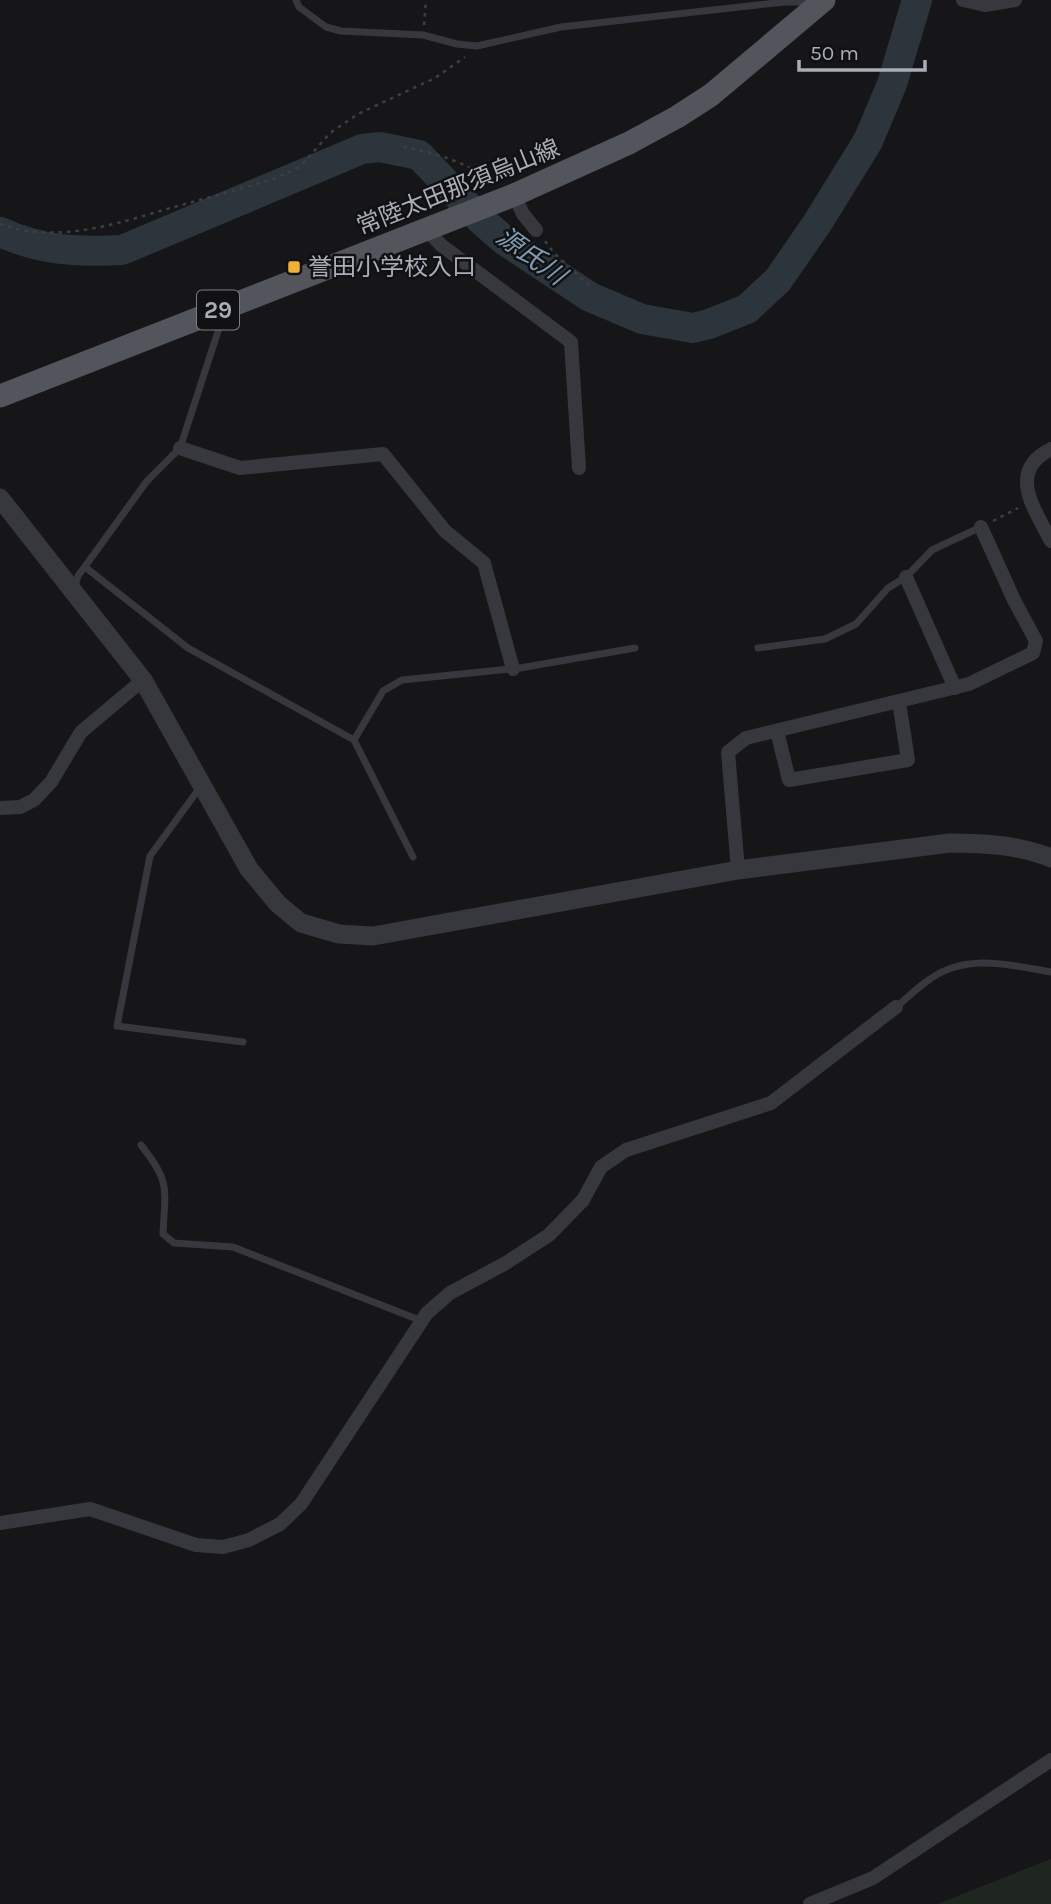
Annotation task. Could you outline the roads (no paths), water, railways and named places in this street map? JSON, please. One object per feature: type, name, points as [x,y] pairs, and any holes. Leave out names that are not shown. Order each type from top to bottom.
[{"type":"main road","name":"常陸太田那須烏山線","points":[[0,396],[505,199],[629,143],[711,95],[823,1]]},
{"type":"street","points":[[963,0],[985,5],[1015,0]]},
{"type":"street","points":[[505,199],[523,214],[536,230]]},
{"type":"street","points":[[432,227],[441,245],[571,342],[579,468]]},
{"type":"street","points":[[180,448],[240,468],[383,454],[445,531],[484,564],[513,669]]},
{"type":"street","points":[[1051,449],[1042,453],[1032,463],[1028,473],[1027,495],[1051,541]]},
{"type":"street","points":[[0,498],[143,680],[249,869],[278,904],[301,923],[339,934],[373,936],[599,893],[738,870],[950,843],[1012,847],[1051,858]]},
{"type":"street","points":[[738,870],[728,752],[746,738],[970,684],[1033,653],[1035,641],[981,527]]},
{"type":"street","points":[[905,577],[955,688]]},
{"type":"street","points":[[0,808],[20,807],[34,800],[51,782],[81,732],[143,680]]},
{"type":"street","points":[[777,731],[789,780],[908,760],[899,702]]},
{"type":"street","points":[[0,1523],[90,1509],[196,1545],[223,1547],[249,1540],[280,1524],[301,1504],[427,1313],[450,1293],[506,1263],[549,1235],[583,1200],[601,1167],[626,1150],[771,1103],[896,1007]]},
{"type":"street","points":[[810,1904],[873,1878],[1051,1760]]},
{"type":"lane","points":[[296,0],[299,7],[326,27],[341,31],[423,35],[477,46],[561,27],[611,20],[785,2],[823,1]]},
{"type":"lane","points":[[73,590],[85,567],[147,481],[180,448],[227,307]]},
{"type":"lane","points":[[758,648],[825,639],[856,624],[888,588],[905,577],[932,550],[981,527]]},
{"type":"lane","points":[[85,567],[188,648],[354,740],[413,857]]},
{"type":"lane","points":[[354,740],[383,691],[402,680],[513,669],[635,648]]},
{"type":"lane","points":[[202,785],[150,856],[117,1026],[243,1042]]},
{"type":"lane","points":[[896,1007],[931,978],[960,965],[994,962],[1051,972]]},
{"type":"lane","points":[[141,1145],[160,1169],[166,1186],[163,1234],[174,1243],[233,1247],[422,1321]]},
{"type":"waterway","name":"源氏川","points":[[0,232],[45,247],[90,251],[122,250],[362,149],[380,147],[419,155],[481,220],[504,240],[590,297],[642,319],[693,328],[709,324],[747,309],[778,280],[818,222],[868,141],[892,84],[917,0]]},
{"type":"place","name":"誉田小学校入口","points":[[294,267]]}]
